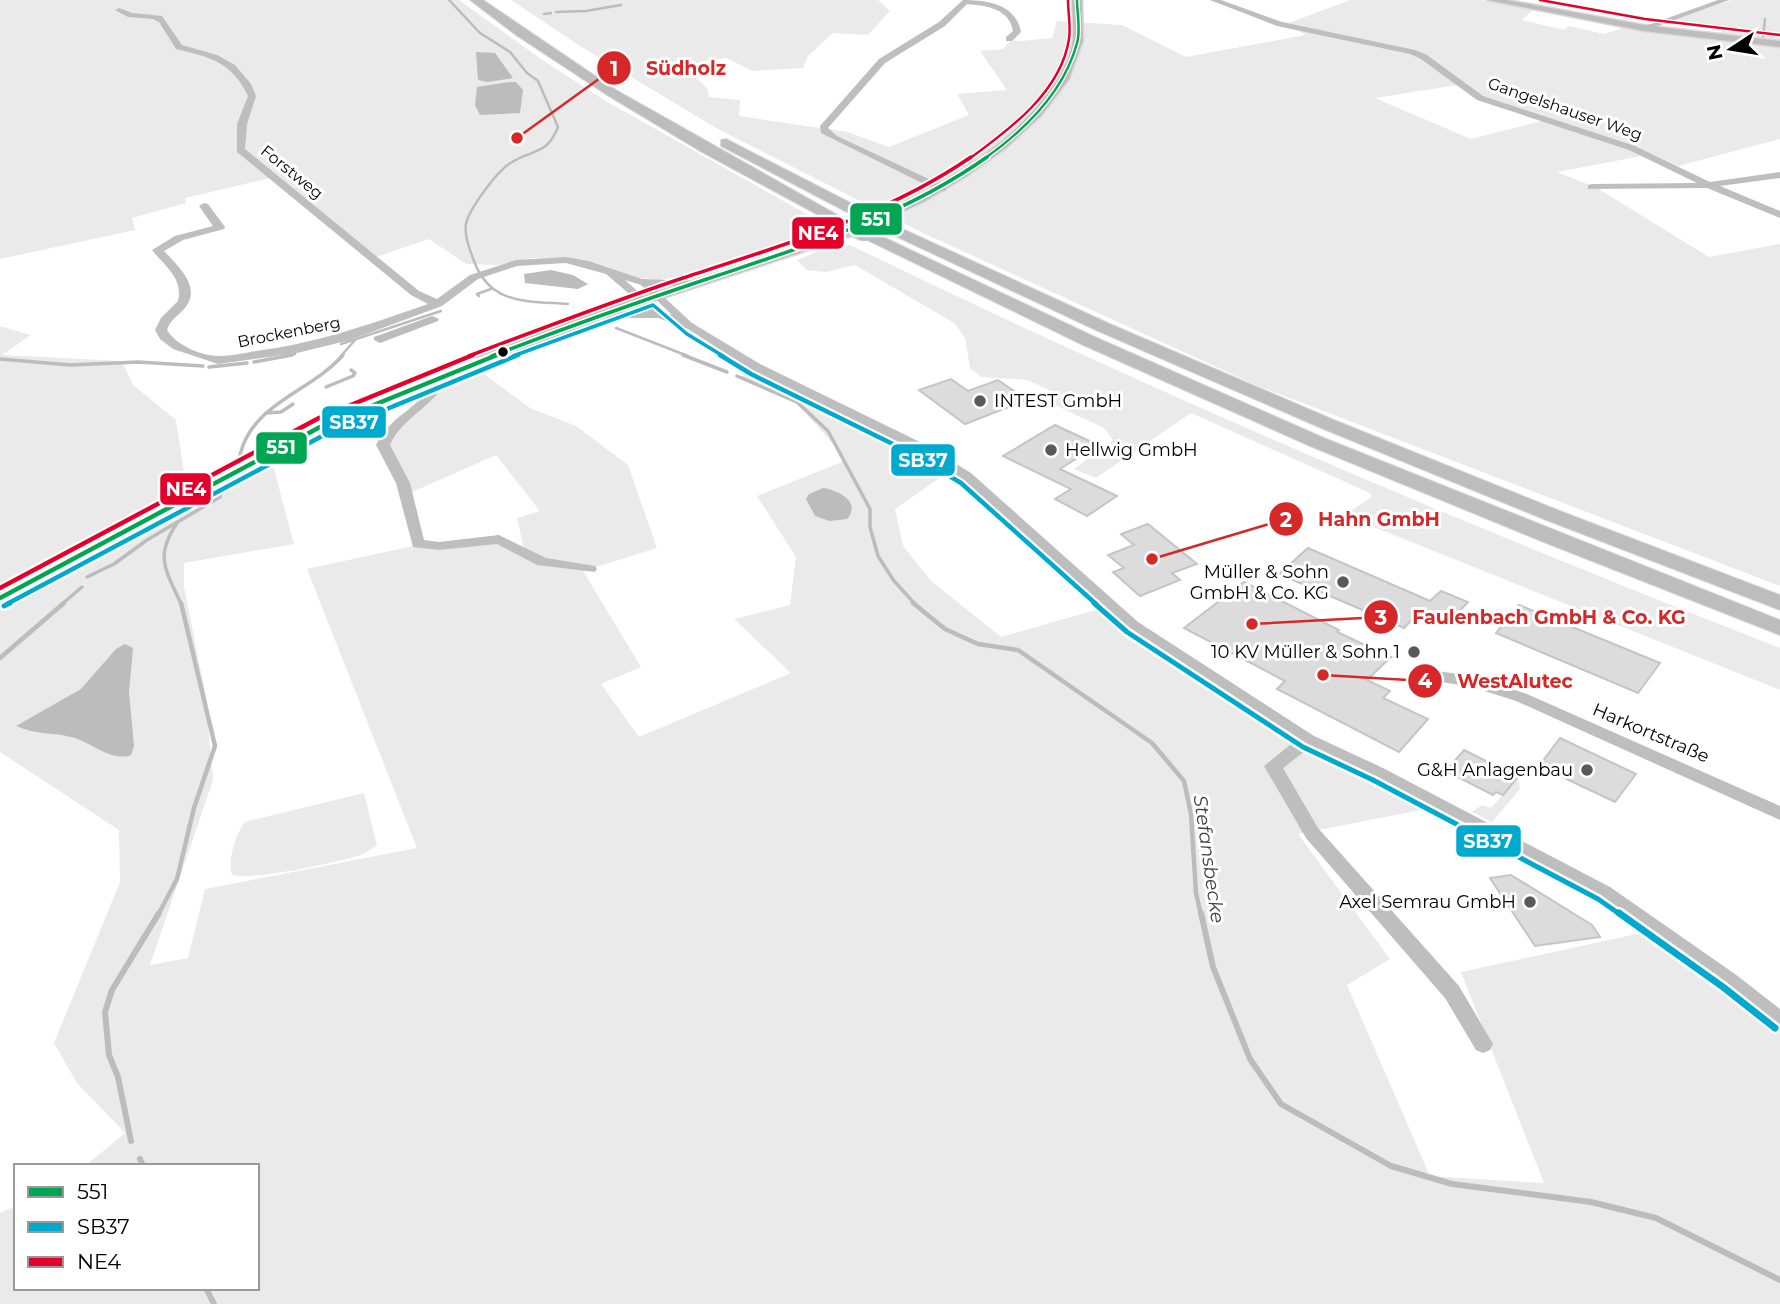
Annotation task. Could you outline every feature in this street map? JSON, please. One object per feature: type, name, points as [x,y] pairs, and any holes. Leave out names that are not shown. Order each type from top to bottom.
[{"type":"highway","points":[[476,0],[554,56],[642,112],[742,170],[1312,419],[1557,518],[1780,603]]},
{"type":"highway","points":[[499,0],[599,68],[663,107],[977,290],[1134,362],[1376,467],[1780,628]]},
{"type":"main road","points":[[0,598],[99,542],[300,438],[438,376],[649,297],[846,233],[886,217],[942,189],[999,150],[1055,92],[1072,58],[1079,34],[1077,0]]},
{"type":"main road","points":[[1492,0],[1644,28],[1780,44]]},
{"type":"street","name":"Gangelshauser Weg","points":[[1213,0],[1280,24],[1418,54],[1480,98],[1632,148],[1740,200],[1780,215]]},
{"type":"street","points":[[1644,28],[1726,0]]},
{"type":"street","points":[[942,189],[845,144],[823,128],[882,61],[942,24],[966,1],[988,4],[1006,12],[1018,27],[1017,32],[1009,39]]},
{"type":"street","name":"Forstweg","points":[[119,10],[130,17],[158,18],[165,23],[179,47],[209,54],[229,63],[246,78],[252,96],[242,124],[240,150],[415,293],[438,304]]},
{"type":"street","points":[[1709,184],[1780,175]]},
{"type":"street","name":"Gangelshauser Weg","points":[[1592,187],[1709,184]]},
{"type":"street","name":"Brockenberg","points":[[204,206],[220,227],[179,238],[157,250],[181,277],[186,292],[183,304],[162,326],[162,335],[166,340],[207,358],[232,360],[346,337],[438,304],[474,277],[516,263],[548,260],[585,263],[642,282],[692,283]]},
{"type":"street","name":"Brockenberg","points":[[609,271],[624,287],[649,297]]},
{"type":"street","name":"Brockenberg","points":[[642,282],[649,297]]},
{"type":"street","points":[[674,309],[674,301],[692,283]]},
{"type":"street","points":[[649,297],[674,309],[692,327]]},
{"type":"street","points":[[649,297],[659,314]]},
{"type":"street","points":[[596,316],[659,314],[692,327],[756,367],[915,445],[966,476],[1133,625],[1308,740],[1377,772],[1603,892],[1728,980],[1780,1021]]},
{"type":"street","points":[[438,376],[441,379],[439,389],[397,421],[383,445],[403,483],[418,544],[439,546],[499,539],[542,562],[590,569]]},
{"type":"street","name":"Harkortstraße","points":[[1423,674],[1445,675],[1496,687],[1702,776],[1780,814]]},
{"type":"street","points":[[1308,740],[1273,766],[1291,800],[1312,833],[1452,992],[1483,1044]]},
{"type":"shaded area","points":[[0,0],[459,0],[604,100],[835,230],[716,269],[660,280],[639,278],[587,260],[565,258],[532,258],[498,265],[466,264],[429,239],[376,257],[270,178],[185,198],[186,203],[132,218],[135,230],[0,259]]},
{"type":"shaded area","points":[[511,0],[878,0],[890,11],[868,35],[833,33],[808,56],[803,68],[753,71],[726,58],[683,66],[707,88],[709,97],[740,100],[739,116],[847,132],[889,147],[969,115],[957,94],[1007,90],[980,51],[1003,49],[1011,40],[1052,38],[1057,21],[1122,25],[1186,57],[1306,35],[1286,24],[1350,0],[1482,0],[1533,10],[1522,20],[1564,30],[1569,26],[1604,34],[1626,27],[1780,47],[1780,139],[1678,166],[1652,154],[1557,172],[1597,188],[1709,257],[1780,244],[1780,586],[1258,386],[923,233],[716,128],[580,46]],"holes":[[[1458,85],[1482,97],[1545,120],[1471,139],[1375,98]]]},
{"type":"shaded area","points":[[1732,0],[1780,0],[1780,43],[1721,36],[1722,27],[1667,20]]},
{"type":"shaded area","points":[[476,52],[495,53],[513,78],[488,82],[478,80]]},
{"type":"shaded area","points":[[516,82],[523,90],[520,113],[480,115],[475,105],[477,87]]},
{"type":"shaded area","points":[[850,245],[1079,353],[1311,456],[1780,648],[1780,690],[1344,515],[1372,497],[1370,493],[1191,413],[1096,478],[1074,469],[1113,440],[1104,428],[1053,404],[1053,392],[1028,380],[981,377],[970,368],[965,338],[954,323],[855,265],[826,272],[806,270],[797,260],[826,248]]},
{"type":"shaded area","points":[[551,270],[573,275],[588,284],[578,289],[525,283],[524,274]]},
{"type":"shaded area","points":[[432,316],[439,319],[438,321],[380,343],[374,340],[374,337]]},
{"type":"shaded area","points":[[0,326],[31,335],[2,355],[122,361],[133,385],[176,420],[187,491],[0,589]]},
{"type":"shaded area","points":[[477,369],[530,408],[576,426],[628,465],[657,548],[583,571],[641,667],[601,684],[639,737],[791,673],[734,619],[790,605],[796,557],[757,496],[842,462],[841,452],[797,404],[737,378],[752,372],[877,433],[948,472],[895,509],[903,546],[931,581],[1001,637],[1103,608],[1177,668],[1282,737],[1431,808],[1298,834],[1390,959],[1347,985],[1429,1174],[1425,1178],[1428,1176],[1544,1183],[1461,972],[1646,932],[1650,934],[1780,1031],[1780,1304],[0,1304],[0,1213],[14,1207],[14,1290],[259,1290],[259,1164],[87,1164],[125,1133],[77,1083],[54,1043],[120,882],[119,830],[0,752],[0,609],[56,574],[157,523],[271,458],[294,544],[184,563],[184,587],[205,692],[213,780],[150,965],[188,958],[205,889],[417,848],[307,569],[413,546],[439,550],[499,543],[524,549],[517,518],[540,511],[496,455],[410,493],[390,451],[388,439],[406,417],[439,388]]},
{"type":"shaded area","points":[[823,488],[841,494],[850,502],[851,513],[847,519],[830,521],[815,516],[806,499],[809,494]]},
{"type":"shaded area","points":[[125,644],[133,648],[129,692],[134,746],[131,755],[117,756],[75,738],[16,726],[81,689],[116,649]]},
{"type":"shaded area","points":[[1518,777],[1520,789],[1492,822],[1472,812],[1482,805],[1491,808]]},
{"type":"shaded area","points":[[364,793],[377,846],[363,854],[317,866],[276,873],[232,875],[233,847],[245,822]]},
{"type":"building","name":"INTEST GmbH","points":[[951,379],[968,391],[998,380],[1027,400],[965,424],[919,390]]},
{"type":"building","name":"Hellwig GmbH","points":[[1055,425],[1098,445],[1060,469],[1117,496],[1087,516],[1055,499],[1071,489],[1003,456]]},
{"type":"building","points":[[1148,524],[1197,564],[1172,573],[1180,580],[1140,596],[1113,572],[1124,568],[1108,555],[1134,545],[1121,534]]},
{"type":"building","name":"Müller & Sohn GmbH & Co. KG","points":[[1308,548],[1430,601],[1441,591],[1468,602],[1447,624],[1420,611],[1404,628],[1279,574]]},
{"type":"building","points":[[1244,582],[1339,630],[1337,632],[1391,657],[1367,680],[1390,691],[1383,698],[1428,719],[1399,752],[1277,689],[1285,681],[1184,628]]},
{"type":"building","points":[[1519,605],[1660,663],[1638,693],[1496,633]]},
{"type":"building","name":"G&H Anlagenbau","points":[[1560,738],[1636,774],[1615,802],[1539,766]]},
{"type":"building","points":[[1464,750],[1518,777],[1503,795],[1496,792],[1493,795],[1446,771]]},
{"type":"building","name":"Axel Semrau GmbH","points":[[1511,875],[1592,925],[1600,937],[1535,946],[1490,878]]},
{"type":"waterway","name":"Stefansbecke","points":[[449,0],[480,33],[510,52],[527,73],[538,81],[558,127],[549,143],[509,164],[477,201],[466,224],[474,261],[481,275],[500,293],[524,301],[568,304]]},
{"type":"waterway","points":[[556,12],[586,11],[621,5]]},
{"type":"waterway","points":[[544,14],[551,13]]},
{"type":"waterway","points":[[1763,37],[1765,19]]},
{"type":"waterway","points":[[479,296],[477,294],[491,289]]},
{"type":"waterway","points":[[341,344],[441,311]]},
{"type":"waterway","name":"Stefansbecke","points":[[616,328],[688,356]]},
{"type":"waterway","points":[[341,356],[355,340]]},
{"type":"waterway","points":[[283,356],[295,354]]},
{"type":"waterway","points":[[254,362],[292,355]]},
{"type":"waterway","points":[[267,413],[330,368],[343,355]]},
{"type":"waterway","points":[[683,355],[727,372]]},
{"type":"waterway","points":[[0,359],[70,365],[138,362],[203,366]]},
{"type":"waterway","points":[[209,367],[247,363]]},
{"type":"waterway","points":[[326,387],[353,376],[355,373],[351,370]]},
{"type":"waterway","name":"Stefansbecke","points":[[737,376],[797,402],[828,431],[870,509],[870,527],[878,556],[894,581],[915,604]]},
{"type":"waterway","points":[[267,413],[281,412],[293,404]]},
{"type":"waterway","points":[[240,455],[247,437],[267,413]]},
{"type":"waterway","points":[[87,577],[114,564],[147,540],[220,497],[221,490]]},
{"type":"waterway","points":[[177,523],[164,555],[167,572],[181,604]]},
{"type":"waterway","points":[[62,604],[82,587]]},
{"type":"waterway","points":[[0,658],[64,603]]},
{"type":"waterway","points":[[158,915],[177,879],[194,808],[215,746],[181,603]]},
{"type":"waterway","name":"Stefansbecke","points":[[913,603],[945,629],[978,644],[1018,650],[1152,743],[1184,781],[1191,814],[1196,893],[1201,915]]},
{"type":"waterway","points":[[131,1141],[118,1077],[109,1055],[105,1012],[112,990],[159,913]]},
{"type":"waterway","name":"Stefansbecke","points":[[1201,913],[1213,967],[1250,1059],[1281,1104],[1391,1166],[1452,1184],[1591,1202],[1656,1218],[1780,1280]]},
{"type":"waterway","points":[[140,1159],[142,1164]]},
{"type":"waterway","points":[[207,1290],[214,1304]]},
{"type":"transit line","name":"NE4","points":[[0,588],[319,418],[393,386],[598,306],[843,225],[917,190],[997,139],[1031,108],[1056,75],[1069,39],[1068,0]]},
{"type":"transit line","name":"551","points":[[0,598],[322,426],[396,394],[601,314],[846,233],[921,198],[963,174],[1002,146],[1037,114],[1063,79],[1078,41],[1077,0]]},
{"type":"transit line","name":"NE4","points":[[1540,0],[1645,19],[1780,35]]},
{"type":"transit line","name":"SB37","points":[[4,606],[326,434],[476,370],[653,305],[687,334],[751,374],[911,453],[961,483],[1127,632],[1303,747],[1373,780],[1598,899],[1723,987],[1775,1028]]},
{"type":"place","name":"Südholz","points":[[517,138]]},
{"type":"place","name":"INTEST GmbH","points":[[980,401]]},
{"type":"place","name":"Hellwig GmbH","points":[[1051,450]]},
{"type":"place","name":"Hahn GmbH","points":[[1152,559]]},
{"type":"place","name":"Müller & Sohn GmbH & Co. KG","points":[[1343,582]]},
{"type":"place","name":"Faulenbach GmbH & Co. KG","points":[[1252,624]]},
{"type":"place","name":"10 KV Müller & Sohn 1","points":[[1414,652]]},
{"type":"place","name":"WestAlutec","points":[[1323,675]]},
{"type":"place","name":"G&H Anlagenbau","points":[[1587,770]]},
{"type":"place","name":"Axel Semrau GmbH","points":[[1530,902]]}]
